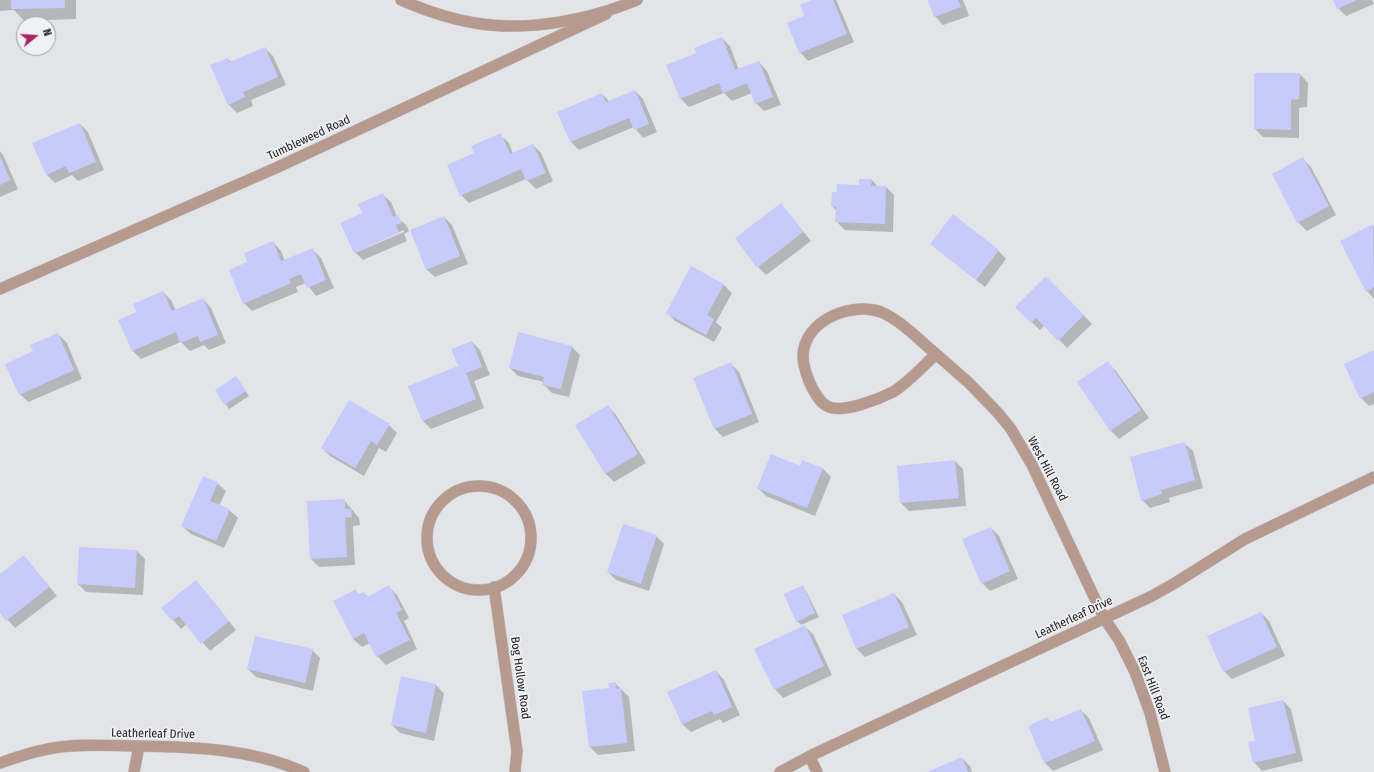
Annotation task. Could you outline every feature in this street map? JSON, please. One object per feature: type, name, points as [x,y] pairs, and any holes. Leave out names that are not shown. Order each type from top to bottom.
[{"type":"street","points":[[402,0],[451,18],[495,25],[555,22],[594,14],[627,5],[637,0]]},
{"type":"street","name":"Tumbleweed Road","points":[[0,289],[278,167],[627,5]]},
{"type":"street","name":"West Hill Road","points":[[936,354],[905,384],[893,392],[874,400],[840,409],[829,407],[821,401],[809,381],[803,359],[803,348],[809,337],[818,326],[829,318],[844,311],[863,309],[880,312],[894,318],[936,354],[969,383],[998,413],[1022,447],[1042,484],[1104,618]]},
{"type":"street","name":"Leatherleaf Drive","points":[[780,772],[1174,584],[1245,539],[1374,477]]},
{"type":"street","points":[[474,486],[497,489],[517,502],[528,519],[530,540],[524,562],[511,580],[494,587],[483,590],[460,586],[444,576],[436,566],[430,554],[427,541],[428,528],[437,507],[448,496],[474,486]]},
{"type":"street","name":"Bog Hollow Road","points":[[494,587],[517,751],[515,772]]},
{"type":"street","name":"East Hill Road","points":[[1104,618],[1125,652],[1143,692],[1158,739],[1165,772]]},
{"type":"street","name":"Leatherleaf Drive","points":[[0,763],[53,748],[82,746],[189,747],[232,752],[263,758],[304,772]]},
{"type":"street","points":[[134,772],[139,746]]},
{"type":"street","points":[[810,757],[817,772]]},
{"type":"building","points":[[11,0],[65,0],[65,8],[11,9]]},
{"type":"building","points":[[811,0],[833,0],[847,34],[799,53],[787,23],[804,16],[800,5]]},
{"type":"building","points":[[928,0],[958,0],[961,7],[934,17]]},
{"type":"building","points":[[1333,0],[1357,0],[1337,9]]},
{"type":"building","points":[[722,37],[735,70],[759,61],[773,97],[755,104],[747,83],[723,93],[719,83],[680,99],[666,65],[696,53],[694,48]]},
{"type":"building","points":[[265,47],[278,77],[243,92],[245,97],[228,105],[210,65],[228,58],[230,62]]},
{"type":"building","points":[[1254,73],[1300,73],[1299,99],[1291,100],[1291,130],[1254,129]]},
{"type":"building","points":[[635,90],[649,124],[634,130],[629,118],[570,142],[557,112],[602,93],[606,102]]},
{"type":"building","points":[[80,123],[96,162],[69,173],[66,166],[46,175],[32,143]]},
{"type":"building","points":[[501,133],[510,154],[533,144],[546,173],[526,181],[521,169],[460,196],[447,165],[474,153],[471,146]]},
{"type":"building","points":[[0,156],[10,180],[0,185]]},
{"type":"building","points":[[1303,157],[1329,206],[1297,223],[1272,174]]},
{"type":"building","points":[[859,179],[872,179],[871,186],[886,186],[885,224],[835,222],[836,207],[831,206],[832,192],[837,192],[837,184],[859,185]]},
{"type":"building","points":[[383,193],[393,217],[398,215],[402,223],[396,225],[399,233],[354,253],[340,223],[362,213],[358,204]]},
{"type":"building","points":[[781,203],[803,232],[757,268],[735,238]]},
{"type":"building","points":[[953,214],[999,250],[976,280],[930,244]]},
{"type":"building","points":[[444,216],[460,256],[426,270],[410,230]]},
{"type":"building","points":[[1373,224],[1374,287],[1366,292],[1340,241]]},
{"type":"building","points":[[273,241],[281,261],[313,248],[326,280],[307,288],[301,274],[289,279],[291,283],[243,304],[229,270],[247,262],[244,253]]},
{"type":"building","points":[[691,266],[724,284],[707,315],[714,319],[706,335],[666,313]]},
{"type":"building","points":[[1046,276],[1084,315],[1058,341],[1036,318],[1031,323],[1015,307]]},
{"type":"building","points":[[163,291],[172,311],[203,298],[218,335],[200,342],[198,336],[180,343],[176,332],[132,351],[118,320],[136,312],[133,304]]},
{"type":"building","points":[[518,332],[572,346],[561,389],[542,385],[544,377],[509,368]]},
{"type":"building","points":[[58,333],[74,370],[19,395],[5,364],[33,351],[30,345]]},
{"type":"building","points":[[472,341],[482,367],[466,373],[476,399],[422,421],[408,386],[458,366],[451,349]]},
{"type":"building","points":[[1374,350],[1374,392],[1360,399],[1344,364]]},
{"type":"building","points":[[1108,361],[1141,410],[1110,431],[1077,382]]},
{"type":"building","points":[[731,362],[752,414],[714,429],[693,378]]},
{"type":"building","points":[[236,376],[246,391],[224,405],[215,390]]},
{"type":"building","points":[[349,400],[390,424],[377,445],[371,441],[355,468],[321,448]]},
{"type":"building","points":[[608,405],[638,454],[605,474],[575,425]]},
{"type":"building","points":[[1185,442],[1195,480],[1161,490],[1162,494],[1141,501],[1130,457]]},
{"type":"building","points":[[771,454],[800,466],[802,460],[823,468],[807,508],[757,488]]},
{"type":"building","points":[[955,460],[959,498],[900,503],[897,466]]},
{"type":"building","points":[[203,476],[218,482],[210,501],[230,509],[216,541],[181,526]]},
{"type":"building","points":[[345,499],[345,509],[351,509],[352,517],[345,518],[347,557],[310,559],[307,501]]},
{"type":"building","points":[[623,524],[657,535],[641,584],[607,572]]},
{"type":"building","points":[[991,527],[1010,571],[981,584],[962,539]]},
{"type":"building","points":[[79,547],[137,550],[135,588],[77,584]]},
{"type":"building","points":[[24,555],[49,587],[6,621],[0,613],[0,574]]},
{"type":"building","points":[[196,580],[229,621],[201,644],[179,616],[172,621],[161,608]]},
{"type":"building","points":[[389,585],[402,610],[396,613],[410,640],[376,657],[364,633],[353,639],[333,601],[356,589],[358,594],[364,592],[367,597]]},
{"type":"building","points":[[803,585],[815,613],[796,622],[784,594]]},
{"type":"building","points":[[894,593],[909,627],[856,649],[842,615]]},
{"type":"building","points":[[1261,612],[1277,647],[1223,672],[1207,636]]},
{"type":"building","points":[[805,625],[824,666],[774,690],[754,649]]},
{"type":"building","points":[[255,636],[313,649],[305,683],[247,669]]},
{"type":"building","points":[[716,670],[732,707],[714,715],[712,711],[682,724],[667,692]]},
{"type":"building","points":[[401,676],[436,684],[426,733],[391,725]]},
{"type":"building","points":[[616,682],[616,689],[621,688],[627,743],[589,747],[582,691],[609,688],[608,683]]},
{"type":"building","points":[[1283,700],[1296,753],[1253,763],[1248,742],[1255,741],[1248,708]]},
{"type":"building","points":[[1081,709],[1095,741],[1044,763],[1028,726],[1047,717],[1050,722]]},
{"type":"building","points":[[962,757],[968,772],[927,772]]}]
